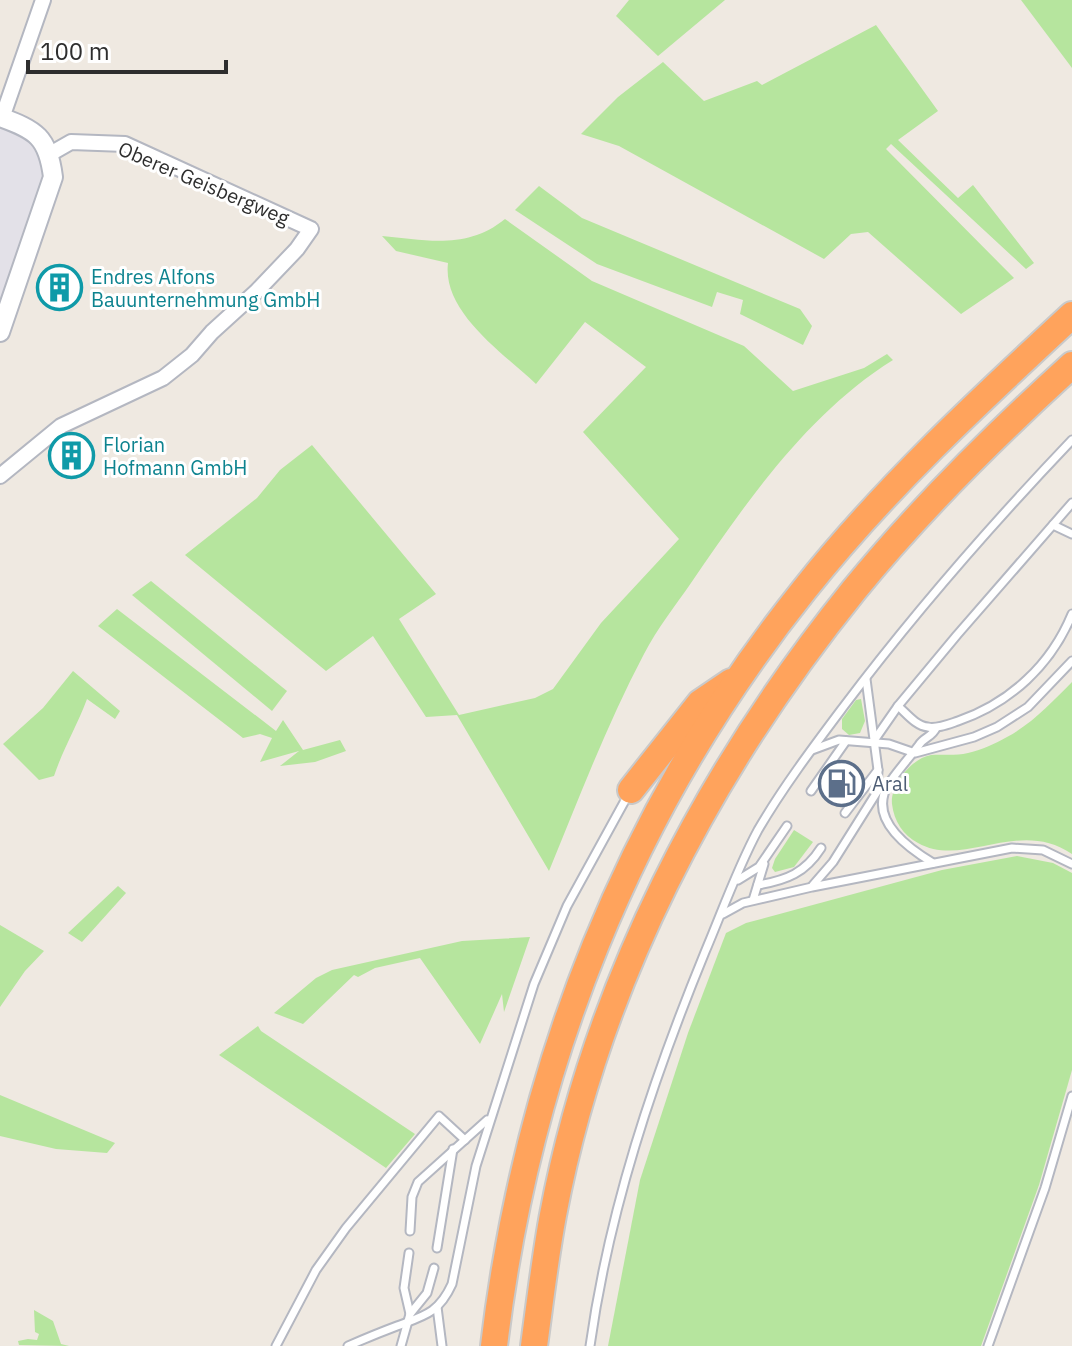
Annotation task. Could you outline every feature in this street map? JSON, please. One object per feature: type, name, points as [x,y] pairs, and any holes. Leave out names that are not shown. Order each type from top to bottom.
[{"type":"highway","points":[[494,1346],[509,1238],[536,1116],[583,974],[639,848],[672,785],[740,676],[804,589],[933,447],[1072,315]]},
{"type":"highway","points":[[534,1346],[553,1212],[574,1127],[624,977],[681,852],[741,746],[855,589],[953,480],[1072,365]]},
{"type":"highway","points":[[631,790],[700,703],[740,676]]},
{"type":"street","points":[[0,332],[53,177],[50,154],[40,137],[29,127],[1,118],[43,0]]},
{"type":"street","name":"Oberer Geisbergweg","points":[[0,476],[61,426],[163,378],[192,355],[297,249],[311,229],[125,144],[71,142],[50,154]]},
{"type":"lane","points":[[590,1346],[608,1244],[633,1152],[675,1029],[757,832],[810,751],[866,677],[951,572],[1072,440]]},
{"type":"lane","points":[[873,742],[898,706],[1072,503]]},
{"type":"lane","points":[[1053,525],[1072,534]]},
{"type":"lane","points":[[898,706],[920,725],[936,728],[985,710],[1018,688],[1050,655],[1072,614]]},
{"type":"lane","points":[[810,751],[829,742],[846,741],[898,746],[915,753],[965,740],[997,727],[1028,707],[1072,661]]},
{"type":"lane","points":[[812,887],[829,868],[874,800],[879,784],[866,677]]},
{"type":"lane","points":[[933,863],[897,837],[888,823],[884,802],[888,785],[915,753],[920,742],[931,736],[936,728]]},
{"type":"lane","points":[[811,791],[846,741]]},
{"type":"lane","points":[[845,813],[878,770]]},
{"type":"lane","points":[[348,1346],[409,1318],[421,1318],[437,1307],[452,1284],[467,1206],[489,1119],[534,984],[567,906],[631,790]]},
{"type":"lane","points":[[874,800],[884,802]]},
{"type":"lane","points":[[736,881],[766,859],[787,826]]},
{"type":"lane","points":[[720,917],[733,907],[753,900],[1023,847],[1053,853],[1072,864]]},
{"type":"lane","points":[[758,885],[800,873],[821,848]]},
{"type":"lane","points":[[753,900],[766,859]]},
{"type":"lane","points":[[988,1346],[1045,1188],[1072,1096]]},
{"type":"lane","points":[[276,1346],[316,1270],[346,1228],[439,1116],[465,1140]]},
{"type":"lane","points":[[410,1231],[412,1197],[418,1182],[489,1119]]},
{"type":"lane","points":[[437,1248],[453,1149]]},
{"type":"lane","points":[[409,1253],[404,1288],[409,1318]]},
{"type":"lane","points":[[401,1346],[409,1318],[427,1293],[434,1268]]},
{"type":"lane","points":[[437,1307],[442,1346]]},
{"type":"shaded area","points":[[0,117],[29,127],[53,177],[0,328]]},
{"type":"green space","points":[[629,0],[725,0],[658,56],[616,16]]},
{"type":"green space","points":[[1021,0],[1072,0],[1072,68]]},
{"type":"green space","points":[[876,25],[938,111],[898,140],[958,198],[973,185],[1034,263],[1026,269],[891,144],[886,149],[1014,278],[961,314],[868,232],[851,234],[824,259],[619,146],[581,134],[618,97],[663,62],[704,101],[757,81],[762,85]]},
{"type":"green space","points":[[539,186],[582,218],[800,309],[812,326],[803,345],[740,314],[743,300],[717,292],[712,307],[597,264],[515,210]]},
{"type":"green space","points":[[505,219],[592,281],[744,346],[793,391],[864,368],[887,354],[893,360],[862,381],[806,432],[757,490],[660,627],[618,707],[549,871],[457,715],[426,717],[373,636],[326,671],[185,555],[257,498],[280,470],[312,445],[436,594],[399,619],[459,715],[535,698],[553,689],[601,623],[679,539],[583,432],[646,367],[585,322],[536,384],[492,345],[465,315],[449,281],[448,263],[396,251],[382,236],[430,241],[461,239],[491,229]]},
{"type":"green space","points":[[151,581],[287,691],[272,711],[132,595]]},
{"type":"green space","points":[[117,609],[276,731],[283,720],[303,750],[340,740],[346,751],[315,762],[280,766],[299,751],[260,762],[272,738],[260,734],[243,738],[98,626]]},
{"type":"green space","points":[[73,671],[120,711],[115,719],[87,699],[54,776],[39,780],[3,744],[43,708]]},
{"type":"green space","points":[[1072,682],[1072,854],[1052,844],[1032,840],[954,850],[936,849],[918,843],[904,832],[895,816],[892,797],[898,781],[910,767],[924,757],[968,753],[1002,740],[1034,719]]},
{"type":"green space","points":[[861,699],[865,721],[860,733],[849,735],[842,729],[842,719],[856,700]]},
{"type":"green space","points":[[794,830],[813,842],[794,867],[775,872],[772,868],[775,859]]},
{"type":"green space","points":[[1017,856],[1053,863],[1072,873],[1072,1070],[1039,1185],[981,1346],[608,1346],[640,1180],[688,1033],[726,933],[746,923],[942,870]]},
{"type":"green space","points":[[118,886],[126,893],[82,942],[68,933]]},
{"type":"green space","points":[[0,925],[44,951],[25,971],[0,1007]]},
{"type":"green space","points":[[530,937],[504,1012],[502,994],[480,1044],[420,958],[375,968],[358,977],[354,975],[303,1024],[274,1013],[316,978],[332,970],[462,941]]},
{"type":"green space","points":[[258,1026],[261,1031],[415,1134],[386,1168],[219,1055]]},
{"type":"green space","points":[[0,1095],[115,1143],[107,1153],[56,1149],[0,1136]]},
{"type":"green space","points":[[34,1310],[53,1321],[61,1344],[69,1346],[19,1345],[18,1341],[37,1340],[39,1334],[35,1332]]},
{"type":"place","name":"Endres Alfons Bauunternehmung GmbH","points":[[60,287]]},
{"type":"place","name":"Florian Hofmann GmbH","points":[[72,455]]},
{"type":"place","name":"Aral","points":[[841,783]]}]
